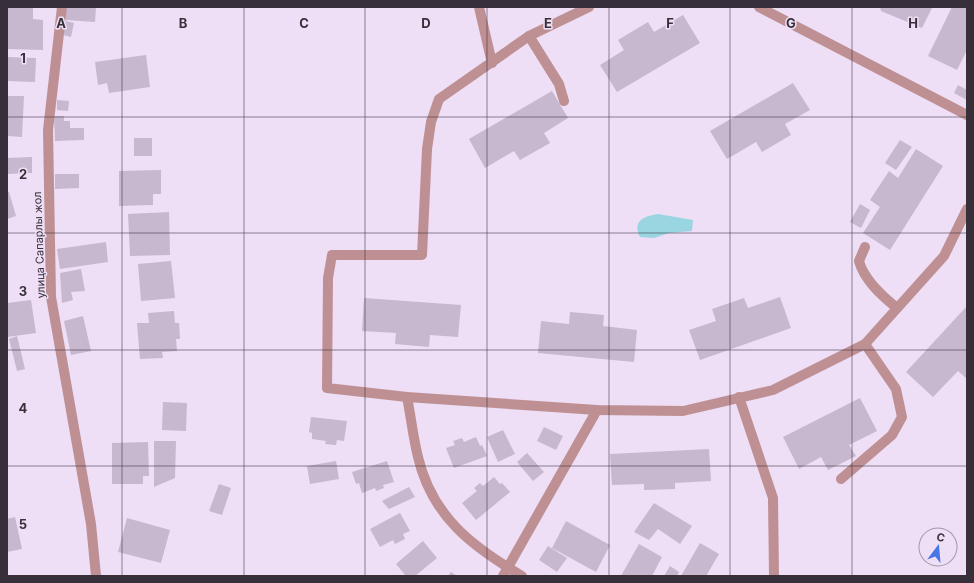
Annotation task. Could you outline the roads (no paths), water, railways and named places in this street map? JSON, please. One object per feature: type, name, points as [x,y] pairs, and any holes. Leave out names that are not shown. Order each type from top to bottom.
[{"type":"street","name":"улица Сапарлы жол","points":[[62,7],[48,130],[51,297],[91,524],[96,576]]},
{"type":"street","points":[[479,7],[492,63]]},
{"type":"street","points":[[589,7],[529,36],[511,47],[492,63],[439,98],[431,122],[427,149],[422,255],[332,255],[328,278],[327,388],[407,397],[597,410],[683,411],[772,390],[865,344],[944,256],[967,209]]},
{"type":"street","points":[[759,7],[967,115]]},
{"type":"street","points":[[529,36],[559,84],[564,101]]},
{"type":"street","points":[[865,247],[859,261],[863,271],[883,296],[897,308]]},
{"type":"street","points":[[841,479],[892,435],[902,417],[896,389],[865,344]]},
{"type":"street","points":[[407,397],[418,459],[432,496],[453,526],[474,545],[506,572],[522,576]]},
{"type":"street","points":[[739,398],[773,498],[774,576]]},
{"type":"street","points":[[506,572],[597,410]]}]
